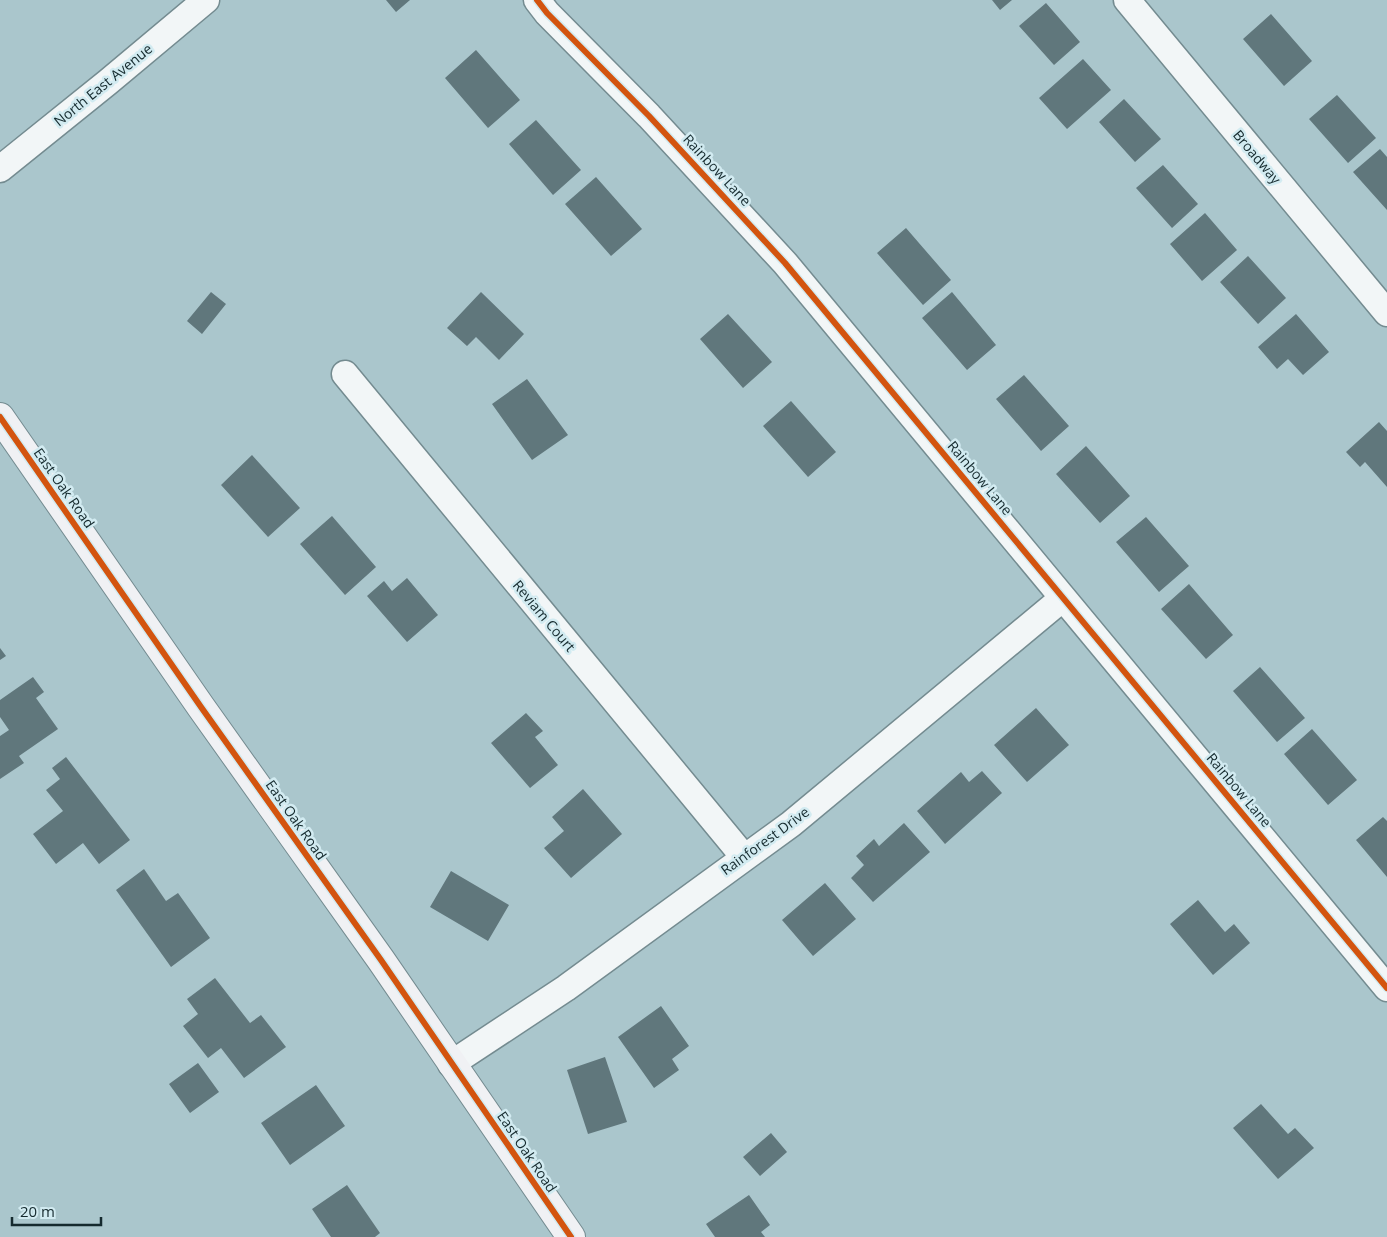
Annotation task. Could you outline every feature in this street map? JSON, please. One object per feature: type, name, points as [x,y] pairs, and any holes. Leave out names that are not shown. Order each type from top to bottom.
[{"type":"street","name":"North East Avenue","points":[[0,169],[206,0]]},
{"type":"street","name":"Rainbow Lane","points":[[537,0],[663,131],[785,263],[1387,988]]},
{"type":"street","name":"Broadway","points":[[1127,0],[1387,313]]},
{"type":"street","name":"Reviam Court","points":[[344,374],[744,857]]},
{"type":"street","name":"East Oak Road","points":[[0,417],[200,707],[381,960],[571,1237]]},
{"type":"street","name":"Rainforest Drive","points":[[451,1064],[566,988],[791,824],[1063,598]]},
{"type":"building","points":[[386,0],[410,0],[396,12]]},
{"type":"building","points":[[992,0],[1012,0],[1000,10]]},
{"type":"building","points":[[1046,3],[1080,42],[1054,65],[1019,26]]},
{"type":"building","points":[[1271,14],[1312,61],[1284,86],[1243,39]]},
{"type":"building","points":[[476,50],[520,100],[488,128],[445,78]]},
{"type":"building","points":[[1083,59],[1111,90],[1067,129],[1039,98]]},
{"type":"building","points":[[1337,95],[1376,138],[1348,163],[1309,119]]},
{"type":"building","points":[[1124,99],[1161,139],[1135,162],[1099,122]]},
{"type":"building","points":[[536,120],[581,170],[553,195],[509,144]]},
{"type":"building","points":[[1380,149],[1387,157],[1387,210],[1353,172]]},
{"type":"building","points":[[1163,165],[1198,204],[1172,228],[1136,188]]},
{"type":"building","points":[[596,177],[642,229],[611,256],[565,204]]},
{"type":"building","points":[[1205,213],[1237,250],[1202,281],[1170,244]]},
{"type":"building","points":[[906,228],[951,280],[923,305],[877,253]]},
{"type":"building","points":[[1248,256],[1286,298],[1258,324],[1220,282]]},
{"type":"building","points":[[211,292],[226,304],[202,334],[187,321]]},
{"type":"building","points":[[481,292],[524,334],[499,360],[476,337],[467,346],[447,328]]},
{"type":"building","points":[[952,292],[996,345],[967,370],[922,318]]},
{"type":"building","points":[[728,314],[772,362],[743,388],[700,339]]},
{"type":"building","points":[[1296,314],[1329,352],[1303,375],[1288,359],[1277,369],[1258,347]]},
{"type":"building","points":[[1024,375],[1069,426],[1041,451],[996,399]]},
{"type":"building","points":[[527,379],[568,435],[532,460],[492,404]]},
{"type":"building","points":[[791,401],[836,452],[808,477],[763,426]]},
{"type":"building","points":[[1379,422],[1387,431],[1387,487],[1365,462],[1360,467],[1346,452]]},
{"type":"building","points":[[1086,446],[1130,496],[1100,523],[1056,474]]},
{"type":"building","points":[[252,455],[300,508],[268,537],[221,485]]},
{"type":"building","points":[[332,516],[376,567],[345,595],[300,544]]},
{"type":"building","points":[[1146,517],[1189,566],[1159,592],[1116,542]]},
{"type":"building","points":[[407,578],[438,615],[407,642],[367,596],[384,581],[392,591]]},
{"type":"building","points":[[1189,584],[1233,635],[1206,659],[1161,609]]},
{"type":"building","points":[[0,648],[6,656],[0,660]]},
{"type":"building","points":[[1260,667],[1305,718],[1277,742],[1233,691]]},
{"type":"building","points":[[33,677],[44,692],[36,698],[58,729],[19,756],[24,763],[0,779],[0,736],[9,730],[0,717],[0,700]]},
{"type":"building","points":[[1036,708],[1069,745],[1027,782],[994,745]]},
{"type":"building","points":[[526,713],[543,731],[535,737],[558,765],[530,788],[491,743]]},
{"type":"building","points":[[1312,729],[1357,780],[1328,805],[1284,754]]},
{"type":"building","points":[[66,757],[130,840],[99,864],[83,843],[56,864],[33,834],[63,811],[46,790],[60,779],[52,768]]},
{"type":"building","points":[[982,771],[1002,793],[945,844],[917,811],[961,772],[969,782]]},
{"type":"building","points":[[583,789],[622,834],[571,878],[544,848],[564,831],[552,817]]},
{"type":"building","points":[[1383,817],[1387,821],[1387,877],[1356,840]]},
{"type":"building","points":[[904,823],[930,852],[873,902],[851,878],[864,865],[856,856],[874,839],[879,846]]},
{"type":"building","points":[[144,869],[166,901],[178,893],[210,938],[171,967],[116,890]]},
{"type":"building","points":[[451,871],[509,905],[488,941],[430,907]]},
{"type":"building","points":[[825,883],[856,919],[813,956],[782,920]]},
{"type":"building","points":[[1198,900],[1225,932],[1234,924],[1250,943],[1213,975],[1170,924]]},
{"type":"building","points":[[215,978],[250,1023],[261,1015],[286,1047],[244,1078],[221,1048],[208,1058],[183,1026],[198,1014],[187,999]]},
{"type":"building","points":[[661,1006],[689,1046],[672,1059],[679,1070],[654,1088],[618,1037]]},
{"type":"building","points":[[605,1057],[627,1122],[588,1134],[567,1070]]},
{"type":"building","points":[[198,1063],[219,1092],[190,1113],[169,1084]]},
{"type":"building","points":[[316,1085],[345,1126],[290,1165],[261,1123]]},
{"type":"building","points":[[1261,1104],[1288,1134],[1295,1128],[1314,1148],[1278,1179],[1233,1128]]},
{"type":"building","points":[[771,1133],[787,1152],[760,1176],[743,1157]]},
{"type":"building","points":[[347,1185],[380,1233],[375,1237],[331,1237],[312,1209]]},
{"type":"building","points":[[749,1195],[770,1225],[761,1232],[765,1237],[715,1237],[706,1224]]},
{"type":"cycle path","points":[[537,0],[547,13],[649,116],[785,263],[1387,988]]},
{"type":"cycle path","points":[[0,417],[201,707],[381,960],[571,1237]]}]
